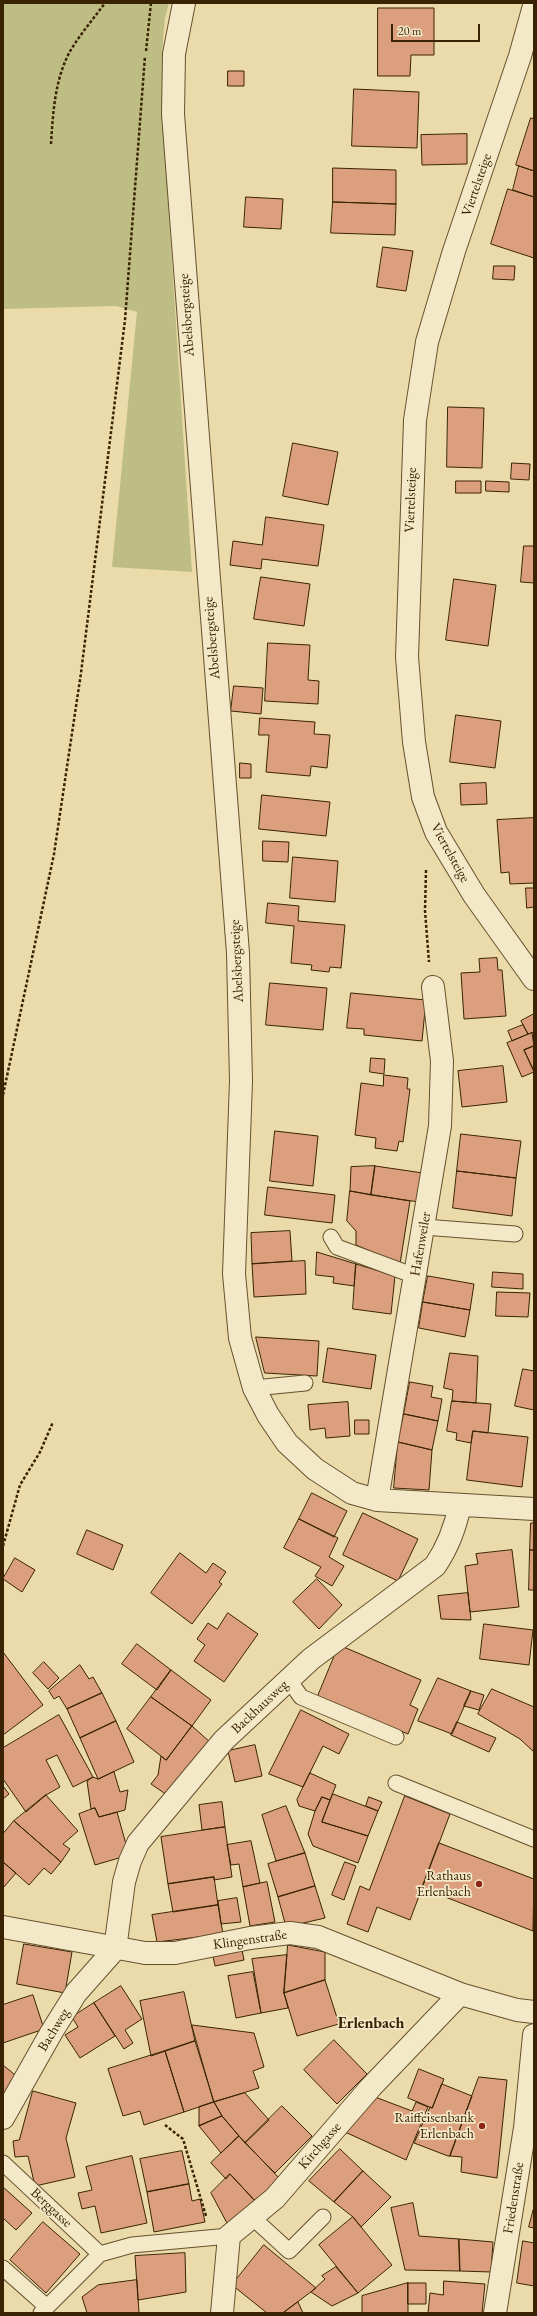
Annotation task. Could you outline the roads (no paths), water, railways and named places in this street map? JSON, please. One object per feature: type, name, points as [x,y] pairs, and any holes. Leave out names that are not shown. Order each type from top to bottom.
[{"type":"street","name":"Abelsbergsteige","points":[[184,3],[174,54],[173,114],[238,953],[241,1080],[234,1274],[240,1338],[254,1388]]},
{"type":"street","name":"Viertelsteige","points":[[534,6],[520,56],[454,251],[427,342],[415,420],[407,657],[414,742],[420,781],[423,797],[436,832],[474,895],[534,979]]},
{"type":"street","name":"Hafenweiler","points":[[377,1500],[440,1126],[442,1061],[433,987]]},
{"type":"street","points":[[254,1388],[268,1416],[287,1443],[315,1469],[352,1493],[377,1500],[534,1509]]},
{"type":"street","name":"Backhausweg","points":[[115,1949],[124,1882],[130,1861],[138,1843],[224,1740],[288,1680],[312,1659],[435,1566],[448,1547],[456,1526],[460,1505]]},
{"type":"street","name":"Klingenstraße","points":[[3,1927],[145,1954],[175,1953],[250,1938],[290,1933],[318,1937],[460,1994],[516,2010],[534,2012]]},
{"type":"street","name":"Bachweg","points":[[3,2118],[51,2033],[76,1993],[115,1949]]},
{"type":"street","name":"Kirchgasse","points":[[222,2236],[252,2217],[275,2198],[371,2087],[460,1994]]},
{"type":"street","name":"Friedenstraße","points":[[495,2313],[525,2128],[534,2035]]},
{"type":"street","points":[[222,2236],[222,2313]]},
{"type":"lane","points":[[424,1227],[515,1234]]},
{"type":"lane","points":[[330,1238],[337,1246],[415,1276]]},
{"type":"lane","points":[[254,1388],[305,1383]]},
{"type":"lane","points":[[288,1680],[301,1697],[396,1737]]},
{"type":"lane","points":[[396,1783],[534,1839]]},
{"type":"lane","name":"Berggasse","points":[[3,2163],[100,2254]]},
{"type":"lane","points":[[252,2217],[289,2251],[323,2218]]},
{"type":"lane","points":[[3,2268],[44,2310],[100,2254],[132,2245],[222,2236]]},
{"type":"place","name":"Rathaus Erlenbach","points":[[479,1884]]},
{"type":"place","name":"Raiffeisenbank Erlenbach","points":[[482,2126]]},
{"type":"district","name":"Erlenbach","points":[[371,2024]]}]
